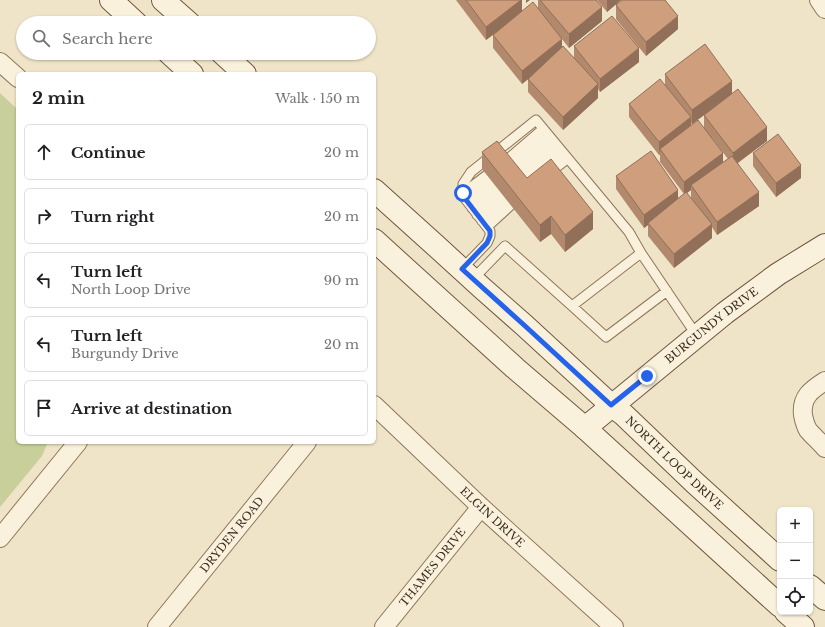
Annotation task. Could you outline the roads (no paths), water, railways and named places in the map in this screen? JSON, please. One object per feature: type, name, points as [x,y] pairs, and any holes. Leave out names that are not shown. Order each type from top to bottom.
[{"type":"main road","points":[[111,0],[128,16]]},
{"type":"main road","points":[[163,0],[181,16]]},
{"type":"main road","points":[[177,60],[190,72]]},
{"type":"main road","points":[[230,60],[243,72]]},
{"type":"main road","name":"NORTH LOOP DRIVE","points":[[376,192],[611,405],[624,415],[777,557]]},
{"type":"main road","points":[[376,242],[777,603]]},
{"type":"main road","name":"BURGUNDY DRIVE","points":[[584,428],[725,313],[778,274],[825,244]]},
{"type":"main road","points":[[813,589],[825,599]]},
{"type":"main road","points":[[789,615],[803,627]]},
{"type":"street","points":[[819,0],[825,9]]},
{"type":"street","points":[[0,62],[16,76]]},
{"type":"street","points":[[825,381],[807,395],[802,408],[804,420],[808,429],[825,448]]},
{"type":"street","name":"ELGIN DRIVE","points":[[376,407],[481,507],[614,627]]},
{"type":"street","points":[[0,538],[76,444]]},
{"type":"street","name":"DRYDEN ROAD","points":[[156,627],[305,444]]},
{"type":"street","name":"THAMES DRIVE","points":[[384,627],[481,507]]},
{"type":"lane","points":[[467,274],[487,243],[490,236],[490,231],[475,211],[463,184],[471,172],[536,120],[628,232],[697,336]]},
{"type":"lane","points":[[511,176],[556,144]]},
{"type":"lane","points":[[511,176],[556,144]]},
{"type":"lane","points":[[511,176],[556,144]]},
{"type":"lane","points":[[543,178],[556,144]]},
{"type":"lane","points":[[475,211],[499,191]]},
{"type":"lane","points":[[475,211],[499,191]]},
{"type":"lane","points":[[475,211],[499,191]]},
{"type":"lane","points":[[467,274],[505,246],[606,337],[667,291]]},
{"type":"lane","points":[[572,306],[641,252]]}]
